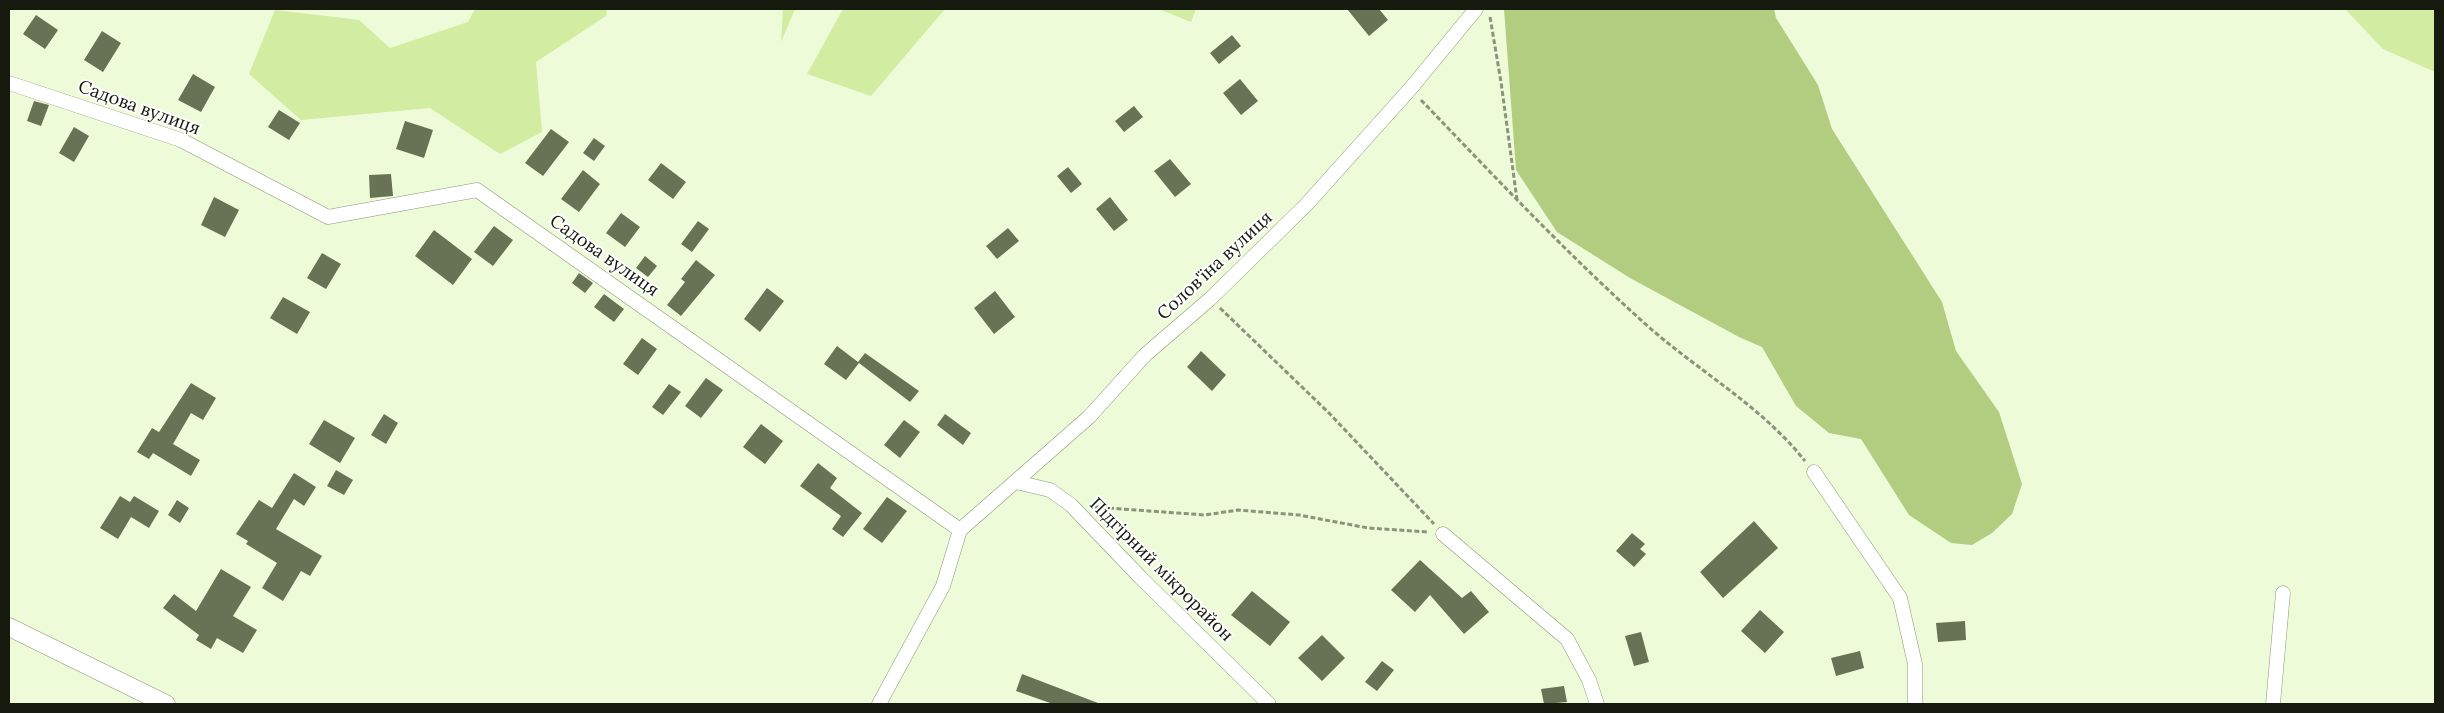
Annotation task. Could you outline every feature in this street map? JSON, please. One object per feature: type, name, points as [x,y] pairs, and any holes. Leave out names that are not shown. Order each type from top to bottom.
[{"type":"street","name":"Солов'їна вулиця","points":[[960,530],[1089,417],[1145,356],[1210,299],[1306,204],[1411,88],[1476,9]]},
{"type":"street","name":"Садова вулиця","points":[[9,83],[181,140],[328,217],[477,190],[960,530]]},
{"type":"street","points":[[1814,472],[1900,598],[1914,664],[1915,704]]},
{"type":"street","name":"Підгірний мікрорайон","points":[[1016,482],[1050,490],[1071,505],[1140,577],[1270,704]]},
{"type":"street","points":[[880,704],[943,586],[960,530]]},
{"type":"street","points":[[1443,534],[1567,639],[1589,680],[1598,704]]},
{"type":"street","points":[[2273,704],[2283,592]]},
{"type":"street","points":[[9,627],[166,704]]},
{"type":"path","points":[[1488,9],[1501,82],[1517,200]]},
{"type":"path","points":[[1411,88],[1555,240],[1653,330],[1759,412],[1778,430],[1814,472]]},
{"type":"path","points":[[1210,299],[1329,413],[1443,534]]},
{"type":"path","points":[[1071,505],[1205,515],[1238,510],[1299,515],[1368,528],[1443,534]]},
{"type":"shaded area","points":[[475,9],[607,9],[606,16],[536,62],[542,132],[500,154],[430,108],[301,120],[249,74],[275,10],[359,20],[390,48],[468,22]]},
{"type":"shaded area","points":[[783,9],[795,9],[781,42]]},
{"type":"shaded area","points":[[843,9],[945,9],[871,96],[807,74]]},
{"type":"shaded area","points":[[1159,9],[1196,9],[1191,22]]},
{"type":"shaded area","points":[[1504,9],[1774,9],[1776,18],[1818,85],[1832,129],[1942,302],[1956,351],[1999,412],[2022,484],[2012,514],[1992,533],[1972,545],[1951,543],[1909,515],[1861,439],[1829,433],[1796,406],[1762,347],[1739,337],[1630,278],[1557,232],[1516,170]]},
{"type":"shaded area","points":[[2345,9],[2435,9],[2435,72],[2383,49]]},
{"type":"building","points":[[1347,9],[1379,9],[1388,20],[1369,36]]},
{"type":"building","points":[[36,15],[58,30],[45,49],[23,34]]},
{"type":"building","points":[[102,31],[121,43],[103,72],[84,60]]},
{"type":"building","points":[[1232,35],[1241,46],[1219,64],[1210,53]]},
{"type":"building","points":[[193,74],[215,87],[201,112],[178,100]]},
{"type":"building","points":[[1240,79],[1258,101],[1241,115],[1223,93]]},
{"type":"building","points":[[34,101],[49,105],[41,126],[27,121]]},
{"type":"building","points":[[1134,106],[1143,117],[1124,132],[1115,121]]},
{"type":"building","points":[[279,110],[300,123],[289,140],[268,127]]},
{"type":"building","points":[[405,121],[433,130],[424,158],[396,149]]},
{"type":"building","points":[[74,127],[89,136],[74,162],[59,153]]},
{"type":"building","points":[[551,129],[569,142],[543,176],[525,163]]},
{"type":"building","points":[[594,138],[605,146],[594,161],[583,153]]},
{"type":"building","points":[[1170,159],[1191,184],[1175,197],[1154,171]]},
{"type":"building","points":[[661,163],[686,182],[673,199],[648,180]]},
{"type":"building","points":[[1068,167],[1082,184],[1071,193],[1057,176]]},
{"type":"building","points":[[583,170],[600,184],[579,212],[561,199]]},
{"type":"building","points":[[391,174],[393,196],[370,198],[369,175]]},
{"type":"building","points":[[214,197],[239,210],[225,237],[201,225]]},
{"type":"building","points":[[1110,197],[1128,220],[1114,231],[1096,209]]},
{"type":"building","points":[[621,213],[640,227],[625,247],[606,233]]},
{"type":"building","points":[[698,221],[709,229],[692,252],[681,244]]},
{"type":"building","points":[[494,226],[513,240],[493,266],[474,252]]},
{"type":"building","points":[[1008,228],[1019,241],[997,259],[986,246]]},
{"type":"building","points":[[434,230],[472,259],[453,285],[415,256]]},
{"type":"building","points":[[322,253],[341,264],[326,289],[307,278]]},
{"type":"building","points":[[645,256],[657,266],[648,277],[636,268]]},
{"type":"building","points":[[696,260],[715,275],[681,316],[667,305],[685,282],[681,279]]},
{"type":"building","points":[[579,273],[593,283],[585,293],[572,283]]},
{"type":"building","points":[[767,288],[784,301],[760,332],[744,319]]},
{"type":"building","points":[[995,291],[1015,317],[994,334],[974,308]]},
{"type":"building","points":[[604,294],[624,309],[614,322],[594,307]]},
{"type":"building","points":[[283,297],[310,312],[297,334],[270,318]]},
{"type":"building","points":[[642,338],[657,349],[638,375],[623,364]]},
{"type":"building","points":[[837,346],[858,362],[865,353],[919,391],[910,402],[859,363],[846,380],[824,364]]},
{"type":"building","points":[[1201,351],[1226,375],[1212,391],[1187,367]]},
{"type":"building","points":[[706,378],[723,390],[701,418],[685,406]]},
{"type":"building","points":[[191,383],[216,398],[203,420],[191,413],[173,444],[200,460],[191,476],[153,453],[149,459],[137,452],[152,428],[159,432]]},
{"type":"building","points":[[669,384],[681,392],[663,415],[652,407]]},
{"type":"building","points":[[384,414],[398,423],[386,444],[371,435]]},
{"type":"building","points":[[945,414],[971,433],[963,445],[937,425]]},
{"type":"building","points":[[324,420],[355,438],[340,463],[309,444]]},
{"type":"building","points":[[904,420],[920,432],[900,458],[884,445]]},
{"type":"building","points":[[761,424],[783,441],[765,464],[743,447]]},
{"type":"building","points":[[818,463],[837,478],[830,488],[862,513],[843,537],[832,529],[841,516],[800,486]]},
{"type":"building","points":[[336,470],[353,480],[344,495],[327,486]]},
{"type":"building","points":[[294,473],[316,487],[304,506],[294,499],[276,529],[322,556],[310,576],[301,571],[283,601],[262,588],[277,563],[246,544],[248,541],[236,534],[259,500],[272,508]]},
{"type":"building","points":[[120,496],[130,502],[134,496],[159,511],[149,528],[131,517],[118,539],[100,528]]},
{"type":"building","points":[[887,497],[907,511],[882,543],[863,529]]},
{"type":"building","points":[[177,500],[189,508],[180,523],[168,515]]},
{"type":"building","points":[[1754,521],[1778,548],[1723,598],[1700,572]]},
{"type":"building","points":[[1632,533],[1645,544],[1640,549],[1646,554],[1634,567],[1616,551]]},
{"type":"building","points":[[1420,560],[1462,598],[1471,591],[1489,612],[1464,634],[1430,595],[1415,612],[1391,590]]},
{"type":"building","points":[[221,569],[251,587],[233,616],[257,630],[243,653],[217,638],[211,649],[196,640],[199,635],[163,608],[174,594],[196,611]]},
{"type":"building","points":[[1252,591],[1290,622],[1270,646],[1231,615]]},
{"type":"building","points":[[1760,610],[1784,632],[1765,653],[1741,631]]},
{"type":"building","points":[[1965,621],[1966,640],[1938,642],[1936,623]]},
{"type":"building","points":[[1641,632],[1649,662],[1634,666],[1625,636]]},
{"type":"building","points":[[1322,635],[1345,658],[1322,681],[1298,658]]},
{"type":"building","points":[[1860,651],[1864,668],[1836,676],[1831,658]]},
{"type":"building","points":[[1382,661],[1394,670],[1377,691],[1365,682]]},
{"type":"building","points":[[1022,674],[1098,704],[1053,704],[1016,691]]},
{"type":"building","points":[[1564,686],[1567,702],[1544,704],[1541,689]]}]
